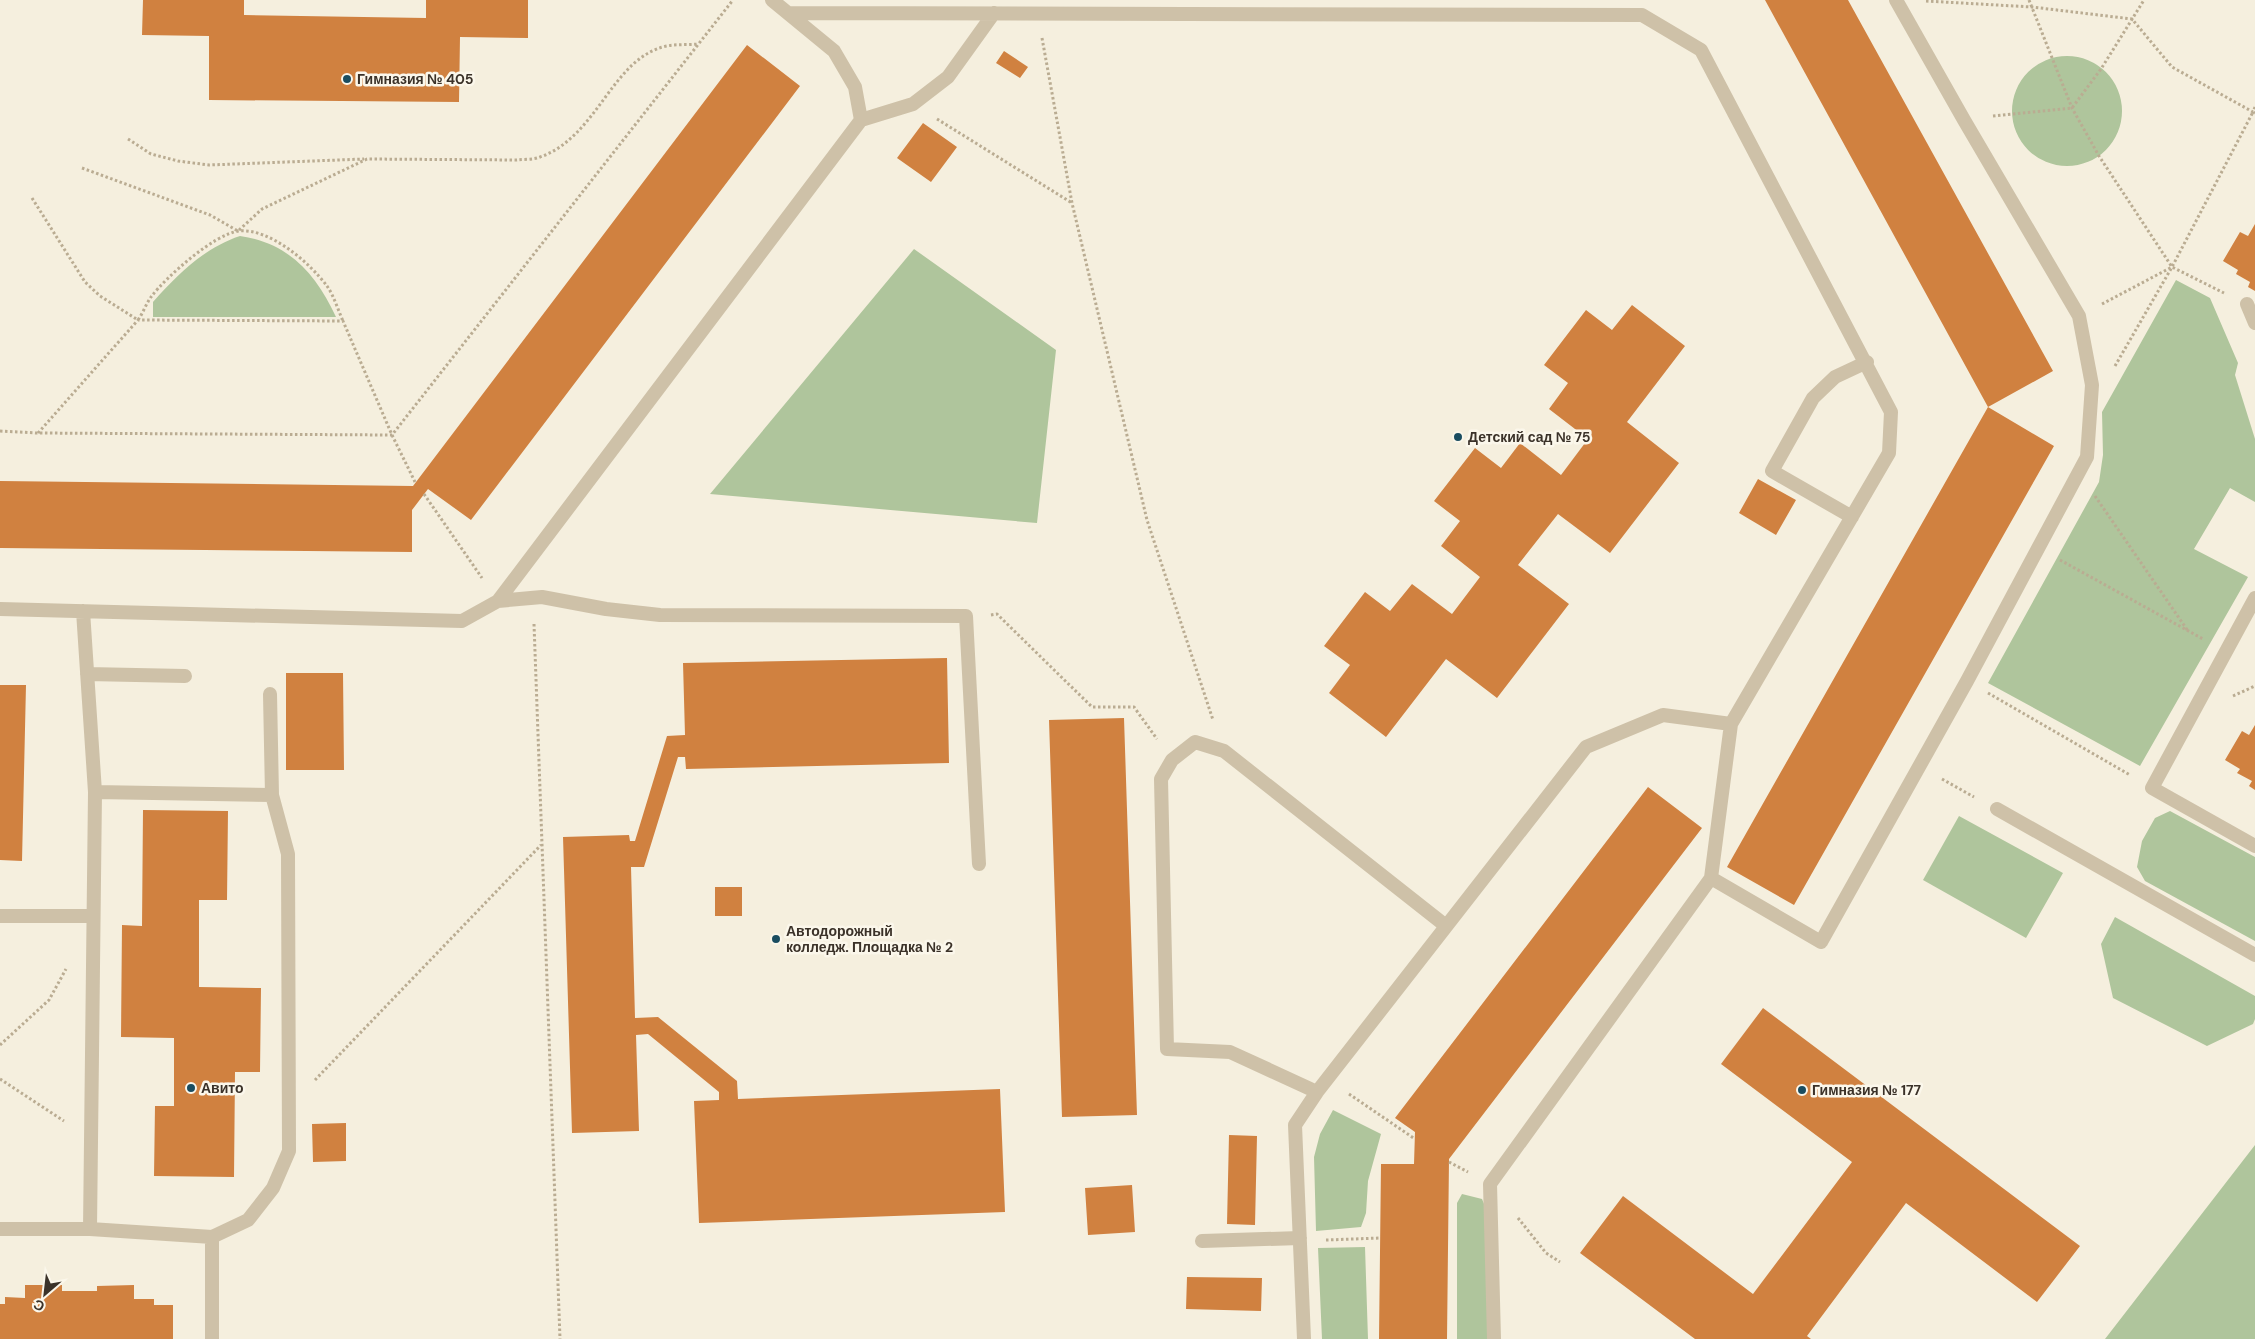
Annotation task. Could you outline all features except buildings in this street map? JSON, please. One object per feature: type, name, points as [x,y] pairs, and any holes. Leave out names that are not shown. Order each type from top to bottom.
[{"type":"lane","points":[[772,0],[834,51],[855,87],[861,120]]},
{"type":"lane","points":[[1711,878],[1821,942],[1967,681],[2087,457],[2092,385],[2079,316],[1896,0]]},
{"type":"lane","points":[[788,13],[1642,15],[1701,50],[1867,362],[1891,412],[1889,453],[1731,724],[1711,878],[1490,1184],[1494,1339]]},
{"type":"lane","points":[[0,609],[462,621],[498,601],[861,120],[913,104],[948,77],[994,13]]},
{"type":"lane","points":[[2247,304],[2255,323]]},
{"type":"lane","points":[[1852,517],[1772,471],[1813,398],[1835,378],[1867,362]]},
{"type":"lane","points":[[498,601],[542,597],[606,609],[660,615],[966,616],[979,864]]},
{"type":"lane","points":[[2255,598],[2152,788],[2255,846]]},
{"type":"lane","points":[[83,611],[95,792],[90,1229]]},
{"type":"lane","points":[[87,674],[185,676]]},
{"type":"lane","points":[[0,1229],[90,1229],[212,1237],[248,1220],[273,1188],[289,1152],[288,854],[272,795],[270,694]]},
{"type":"lane","points":[[1304,1339],[1295,1126],[1317,1092],[1586,747],[1663,715],[1731,724]]},
{"type":"lane","points":[[1317,1092],[1230,1052],[1167,1049],[1161,779],[1172,760],[1195,742],[1224,751],[1446,926]]},
{"type":"lane","points":[[95,792],[272,795]]},
{"type":"lane","points":[[1997,809],[2255,955]]},
{"type":"lane","points":[[0,916],[93,916]]},
{"type":"lane","points":[[212,1237],[212,1339]]},
{"type":"lane","points":[[1202,1241],[1300,1239]]},
{"type":"path","points":[[392,436],[733,0]]},
{"type":"path","points":[[2029,0],[2072,108],[2099,156],[2172,267],[2247,304]]},
{"type":"path","points":[[1964,120],[2072,108],[2101,69],[2144,0]]},
{"type":"path","points":[[1922,1],[2032,7],[2132,19],[2172,66],[2254,112]]},
{"type":"path","points":[[1037,14],[1072,203],[1147,520],[1224,751]]},
{"type":"path","points":[[128,139],[150,154],[178,161],[209,165],[367,159],[517,160],[538,158],[562,147],[579,131],[594,115],[623,73],[644,56],[666,46],[699,44]]},
{"type":"path","points":[[913,104],[1072,203]]},
{"type":"path","points":[[2114,368],[2172,267],[2255,107]]},
{"type":"path","points":[[37,433],[138,320],[152,297],[171,275],[194,255],[219,239],[238,231],[262,209],[367,159]]},
{"type":"path","points":[[82,168],[210,215],[238,231],[259,233],[282,245],[308,264],[328,287],[392,436],[415,482]]},
{"type":"path","points":[[32,198],[85,282],[100,296],[138,320],[343,321]]},
{"type":"path","points":[[2079,316],[2172,267]]},
{"type":"path","points":[[0,431],[37,433],[392,436]]},
{"type":"path","points":[[2079,473],[2189,631]]},
{"type":"path","points":[[424,494],[498,601]]},
{"type":"path","points":[[2038,549],[2226,652]]},
{"type":"path","points":[[533,598],[560,1339]]},
{"type":"path","points":[[966,616],[997,614],[1092,708],[1134,706],[1172,760]]},
{"type":"path","points":[[1967,681],[2152,788]]},
{"type":"path","points":[[1919,767],[1997,809]]},
{"type":"path","points":[[288,1108],[542,844]]},
{"type":"path","points":[[0,1045],[49,1000],[67,967]]},
{"type":"path","points":[[0,1079],[91,1139]]},
{"type":"path","points":[[1327,1079],[1415,1139]]},
{"type":"path","points":[[1300,1239],[1380,1238]]},
{"type":"path","points":[[1546,1253],[1560,1262]]},
{"type":"green space","points":[[2067,56],[2088,60],[2106,72],[2118,90],[2122,111],[2118,132],[2106,150],[2088,162],[2067,166],[2046,162],[2028,150],[2016,132],[2012,111],[2016,90],[2028,72],[2046,60]]},
{"type":"green space","points":[[240,236],[273,246],[287,253],[299,263],[319,287],[336,317],[153,317],[153,302],[182,272],[215,247]]},
{"type":"green space","points":[[914,249],[1056,350],[1037,523],[710,494]]},
{"type":"green space","points":[[2176,280],[2210,298],[2238,363],[2235,375],[2255,439],[2255,502],[2230,488],[2194,549],[2248,577],[2140,766],[1988,683],[2099,482],[2103,455],[2102,412]]},
{"type":"green space","points":[[2170,811],[2255,857],[2255,941],[2145,881],[2137,867],[2142,841],[2155,818]]},
{"type":"green space","points":[[1959,816],[2063,873],[2026,938],[1923,880]]},
{"type":"green space","points":[[2115,917],[2255,996],[2255,1019],[2253,1024],[2207,1046],[2113,998],[2101,944]]},
{"type":"green space","points":[[1333,1110],[1381,1134],[1368,1181],[1366,1213],[1361,1227],[1316,1231],[1314,1157],[1320,1134]]},
{"type":"green space","points":[[2255,1145],[2255,1339],[2105,1339]]},
{"type":"green space","points":[[1462,1194],[1482,1199],[1487,1211],[1489,1339],[1457,1339],[1457,1203]]},
{"type":"green space","points":[[1365,1247],[1368,1339],[1322,1339],[1318,1248]]},
{"type":"place","name":"Гимназия № 405","points":[[347,79]]},
{"type":"place","name":"Детский сад № 75","points":[[1458,437]]},
{"type":"place","name":"Автодорожный колледж. Площадка № 2","points":[[776,939]]},
{"type":"place","name":"Авито","points":[[191,1088]]},
{"type":"place","name":"Гимназия № 177","points":[[1802,1090]]}]
